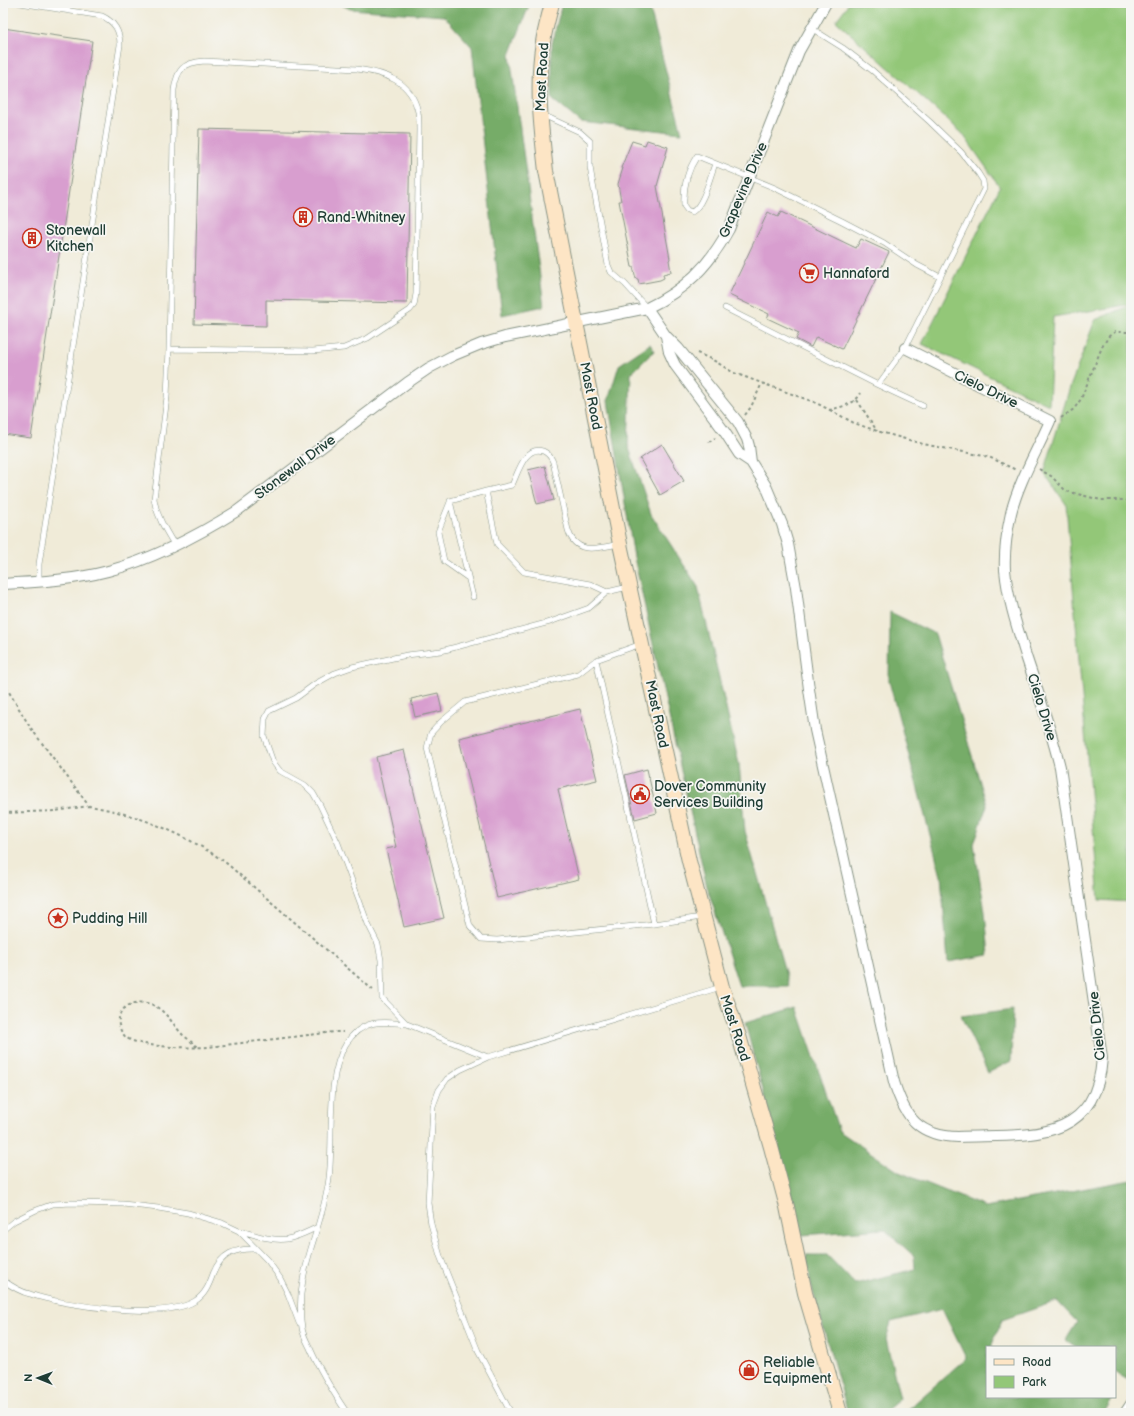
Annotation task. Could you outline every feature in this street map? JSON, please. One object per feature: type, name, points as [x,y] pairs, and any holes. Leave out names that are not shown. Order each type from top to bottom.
[{"type":"street","name":"Mast Road","points":[[552,3],[543,42],[539,85],[540,114],[546,171],[550,198],[620,544],[689,861],[703,917],[722,987],[739,1036],[771,1147],[786,1206],[805,1293],[840,1413]]},
{"type":"street","name":"Grapevine Drive","points":[[576,322],[647,308],[661,301],[695,275],[715,252],[728,229],[799,51],[826,3]]},
{"type":"street","name":"Cielo Drive","points":[[647,308],[666,336],[678,348],[738,422],[747,439],[751,462]]},
{"type":"street","name":"Stonewall Drive","points":[[3,584],[66,579],[108,571],[175,546],[209,529],[237,511],[369,411],[429,368],[452,356],[481,344],[505,337],[576,322]]},
{"type":"street","name":"Cielo Drive","points":[[666,336],[669,352],[675,365],[724,431],[739,454],[751,462],[766,486],[775,506],[788,544],[796,588],[808,689],[820,756],[894,1082],[904,1110],[911,1119],[922,1127],[934,1134],[946,1137],[1048,1132],[1064,1126],[1075,1119],[1091,1101],[1097,1089],[1101,1075],[1102,1058],[1062,778],[1050,728],[1014,618],[1005,569],[1006,541],[1012,511],[1025,474],[1050,421],[905,348]]},
{"type":"street","points":[[1125,1413],[1131,1404]]},
{"type":"lane","points":[[20,3],[102,16],[107,18],[116,26],[120,38],[39,564],[40,582]]},
{"type":"lane","points":[[811,28],[843,48],[902,96],[961,152],[983,181],[984,189],[905,348],[878,385]]},
{"type":"lane","points":[[169,349],[312,351],[344,348],[368,338],[410,310],[414,304],[416,294],[419,130],[418,112],[408,90],[399,82],[387,75],[357,69],[204,62],[187,64],[178,74],[174,90],[167,397],[154,499],[160,521],[175,546]]},
{"type":"lane","points":[[540,114],[580,132],[590,141],[590,167],[608,265],[611,272],[625,284],[647,308]]},
{"type":"lane","points":[[715,164],[697,209],[692,212],[687,210],[684,206],[683,198],[685,187],[691,165],[697,156],[775,188],[873,236],[917,265],[940,277]]},
{"type":"lane","points":[[725,308],[923,406]]},
{"type":"lane","points":[[450,501],[512,485],[527,455],[534,451],[544,451],[553,462],[568,530],[573,540],[581,547],[591,549],[620,544]]},
{"type":"lane","points":[[486,491],[497,544],[524,572],[590,584],[607,592]]},
{"type":"lane","points":[[450,501],[438,532],[444,561],[468,578]]},
{"type":"lane","points":[[450,501],[473,597]]},
{"type":"lane","points":[[407,1024],[382,998],[381,960],[378,944],[368,924],[338,843],[320,805],[313,793],[304,785],[280,771],[273,762],[264,736],[265,719],[269,711],[296,698],[314,684],[346,669],[407,655],[441,651],[550,622],[589,608],[607,592],[629,587]]},
{"type":"lane","points":[[642,644],[596,660],[578,674],[465,702],[441,722],[431,733],[427,748],[470,926],[481,939],[497,940],[654,924],[703,917]]},
{"type":"lane","points":[[596,660],[654,924]]},
{"type":"lane","points":[[511,1413],[478,1351],[440,1256],[431,1224],[428,1203],[433,1106],[439,1090],[447,1079],[460,1070],[488,1057],[722,987]]},
{"type":"lane","points":[[302,1330],[300,1310],[302,1284],[308,1254],[327,1194],[332,1104],[336,1075],[341,1055],[346,1044],[369,1024],[382,1022],[407,1024],[488,1057]]},
{"type":"lane","points":[[3,1230],[14,1221],[34,1211],[53,1204],[72,1203],[123,1204],[158,1208],[195,1215],[222,1223],[239,1231],[270,1238],[286,1239],[299,1236],[316,1228]]},
{"type":"lane","points":[[239,1231],[268,1261],[280,1278],[318,1366],[347,1413]]},
{"type":"lane","points":[[3,1280],[28,1294],[89,1306],[124,1310],[170,1309],[186,1306],[196,1301],[204,1294],[214,1272],[227,1255],[235,1250],[256,1249]]},
{"type":"path","points":[[1059,420],[1074,409],[1081,399],[1102,347],[1109,336],[1115,332],[1131,332]]},
{"type":"path","points":[[693,351],[713,360],[734,373],[814,402],[854,423],[923,444],[989,457],[1017,471]]},
{"type":"path","points":[[741,420],[751,407],[762,383]]},
{"type":"path","points":[[830,410],[845,406],[856,400],[861,393]]},
{"type":"path","points":[[856,400],[877,431]]},
{"type":"path","points":[[709,442],[719,435]]},
{"type":"path","points":[[1036,468],[1051,476],[1066,491],[1101,500],[1131,500]]},
{"type":"path","points":[[3,682],[30,727],[89,806]]},
{"type":"path","points":[[3,813],[55,811],[89,806],[108,809],[160,827],[188,839],[206,849],[231,867],[382,998]]},
{"type":"path","points":[[197,1047],[153,1005],[144,1003],[135,1004],[128,1006],[121,1011],[118,1020],[119,1028],[125,1037],[133,1041],[148,1044],[197,1047],[208,1047],[334,1032],[357,1033]]},
{"type":"green space","points":[[338,3],[530,3],[510,55],[544,306],[502,315],[472,47],[444,16],[350,9]]},
{"type":"green space","points":[[562,3],[653,3],[650,9],[682,133],[580,122],[552,99],[552,44]]},
{"type":"green space","points":[[849,3],[1131,3],[1131,304],[1053,317],[1049,405],[922,344],[1000,187],[962,133],[836,21]]},
{"type":"green space","points":[[1131,305],[1131,902],[1099,900],[1066,504],[1044,473],[1069,390],[1095,320]]},
{"type":"green space","points":[[650,344],[654,351],[631,374],[628,445],[651,514],[698,587],[739,764],[745,831],[789,986],[739,986],[707,887],[634,557],[608,401],[619,365]]},
{"type":"green space","points":[[890,612],[935,634],[987,805],[974,844],[985,912],[989,955],[948,962],[941,876],[889,681]]},
{"type":"green space","points":[[797,1007],[839,1131],[899,1172],[985,1207],[1131,1180],[1131,1369],[1126,1379],[1116,1373],[1116,1346],[1075,1346],[1066,1340],[1077,1322],[1057,1301],[1002,1320],[991,1346],[986,1346],[986,1398],[1112,1398],[1104,1413],[904,1413],[966,1358],[942,1309],[891,1322],[886,1339],[900,1399],[883,1413],[848,1413],[811,1285],[806,1255],[827,1255],[855,1284],[915,1269],[914,1256],[884,1229],[802,1235],[745,1023]]},
{"type":"green space","points":[[1013,1009],[1011,1061],[988,1073],[961,1016]]},
{"type":"building","name":"Stonewall Kitchen","points":[[3,28],[92,41],[31,438],[3,434]]},
{"type":"building","name":"Rand-Whitney","points":[[199,129],[410,134],[407,303],[266,300],[266,326],[194,324]]},
{"type":"building","points":[[647,140],[668,147],[657,186],[671,272],[663,274],[664,278],[660,280],[639,284],[632,267],[619,201],[621,201],[618,184],[623,168],[621,168],[632,141],[645,145]]},
{"type":"building","name":"Hannaford","points":[[768,212],[778,217],[781,212],[856,248],[861,239],[889,252],[842,349],[816,337],[811,347],[796,339],[799,333],[767,318],[769,314],[729,295]]},
{"type":"building","points":[[662,444],[684,481],[660,495],[640,459]]},
{"type":"building","points":[[545,466],[554,500],[537,504],[528,470]]},
{"type":"building","points":[[438,693],[442,711],[415,717],[411,699]]},
{"type":"building","points":[[580,709],[597,780],[558,789],[579,879],[497,898],[459,738]]},
{"type":"building","points":[[404,750],[444,918],[404,927],[386,849],[396,847],[376,757]]},
{"type":"building","name":"Dover Community Services Building","points":[[647,769],[657,813],[635,819],[625,775]]},
{"type":"place","name":"Rand-Whitney","points":[[303,217]]},
{"type":"place","name":"Stonewall Kitchen","points":[[32,238]]},
{"type":"place","name":"Hannaford","points":[[809,273]]},
{"type":"place","name":"Dover Community Services Building","points":[[640,794]]},
{"type":"place","name":"Pudding Hill","points":[[58,918]]},
{"type":"place","name":"Reliable Equipment","points":[[749,1370]]}]
